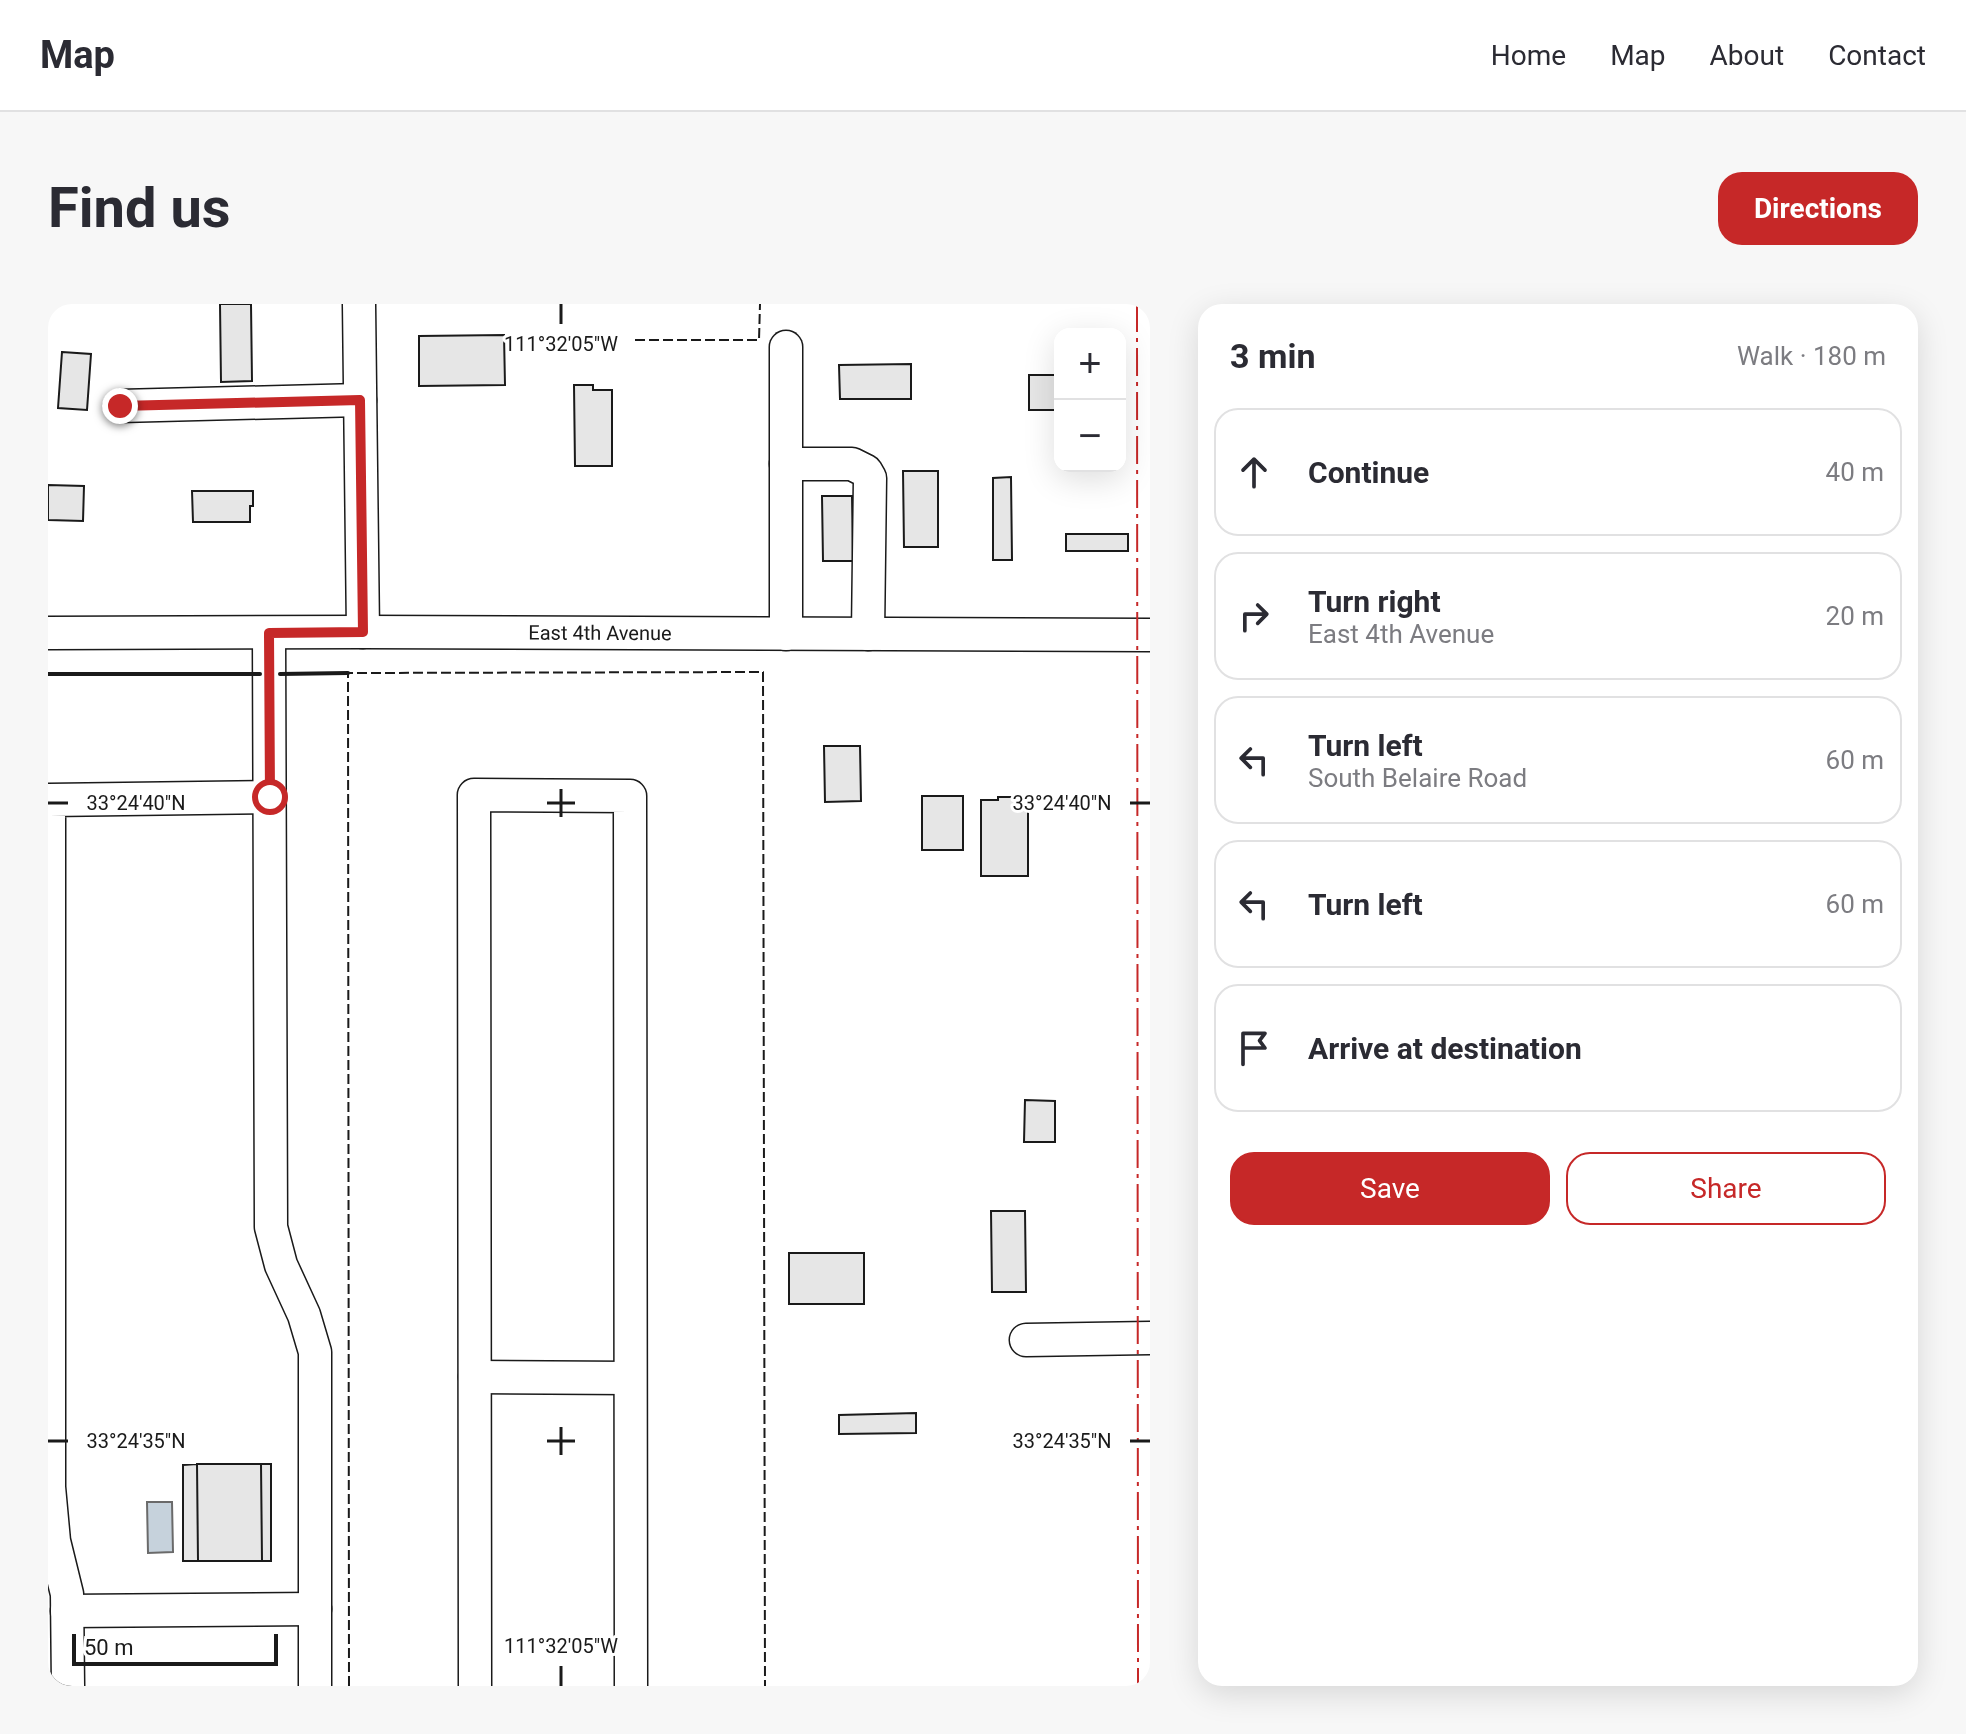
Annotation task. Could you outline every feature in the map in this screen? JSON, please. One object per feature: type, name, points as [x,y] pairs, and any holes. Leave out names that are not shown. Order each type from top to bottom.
[{"type":"street","points":[[359,304],[363,632]]},
{"type":"street","points":[[786,347],[786,634]]},
{"type":"street","points":[[120,406],[360,400]]},
{"type":"street","points":[[786,464],[852,464],[866,471],[870,478],[868,634]]},
{"type":"street","name":"East 4th Avenue","points":[[48,633],[1150,635]]},
{"type":"street","points":[[269,633],[271,1227],[281,1265],[304,1315],[315,1352],[315,1686]]},
{"type":"street","points":[[475,1686],[474,795],[630,796],[631,1686]]},
{"type":"street","points":[[68,1686],[67,1594],[54,1541],[49,1487],[49,800],[270,797]]},
{"type":"street","points":[[1026,1340],[1150,1338]]},
{"type":"street","points":[[475,1377],[630,1378]]},
{"type":"street","points":[[67,1611],[315,1609]]},
{"type":"shaded area","points":[[147,1502],[172,1502],[173,1552],[148,1553]]},
{"type":"building","points":[[220,304],[251,304],[252,381],[221,382]]},
{"type":"building","points":[[504,335],[505,385],[419,386],[419,336]]},
{"type":"building","points":[[62,352],[91,354],[87,410],[58,408]]},
{"type":"building","points":[[911,364],[911,399],[840,399],[839,365]]},
{"type":"building","points":[[1029,375],[1054,375],[1054,410],[1029,410]]},
{"type":"building","points":[[574,385],[593,385],[593,390],[612,390],[612,466],[575,466]]},
{"type":"building","points":[[903,471],[938,471],[938,547],[904,547]]},
{"type":"building","points":[[1011,477],[1012,560],[993,560],[993,478]]},
{"type":"building","points":[[48,485],[84,486],[83,521],[48,520]]},
{"type":"building","points":[[192,491],[253,491],[250,522],[193,522]]},
{"type":"building","points":[[822,496],[852,496],[853,561],[823,561]]},
{"type":"building","points":[[1066,534],[1128,534],[1128,551],[1066,551]]},
{"type":"building","points":[[824,746],[860,746],[861,801],[825,802]]},
{"type":"building","points":[[922,796],[963,796],[963,850],[922,850]]},
{"type":"building","points":[[998,797],[1028,797],[1028,876],[981,876],[981,800],[998,800]]},
{"type":"building","points":[[1025,1100],[1055,1101],[1055,1142],[1024,1142]]},
{"type":"building","points":[[991,1211],[1025,1211],[1026,1292],[992,1292]]},
{"type":"building","points":[[789,1253],[864,1253],[864,1304],[789,1304]]},
{"type":"building","points":[[916,1413],[916,1433],[839,1434],[839,1415]]},
{"type":"building","points":[[197,1464],[198,1561],[183,1561],[183,1465]]},
{"type":"building","points":[[197,1464],[261,1464],[262,1561],[198,1561]]},
{"type":"building","points":[[261,1464],[271,1464],[271,1561],[262,1561]]},
{"type":"fence","points":[[635,340],[759,340],[760,304]]},
{"type":"fence","points":[[349,1686],[348,673],[763,672],[765,1686]]},
{"type":"wall","points":[[280,674],[348,673]]},
{"type":"wall","points":[[48,674],[260,674]]},
{"type":"power","points":[[1137,304],[1138,1686]]},
{"type":"route","points":[[120,406],[360,400],[363,632],[269,633],[270,797]]}]
